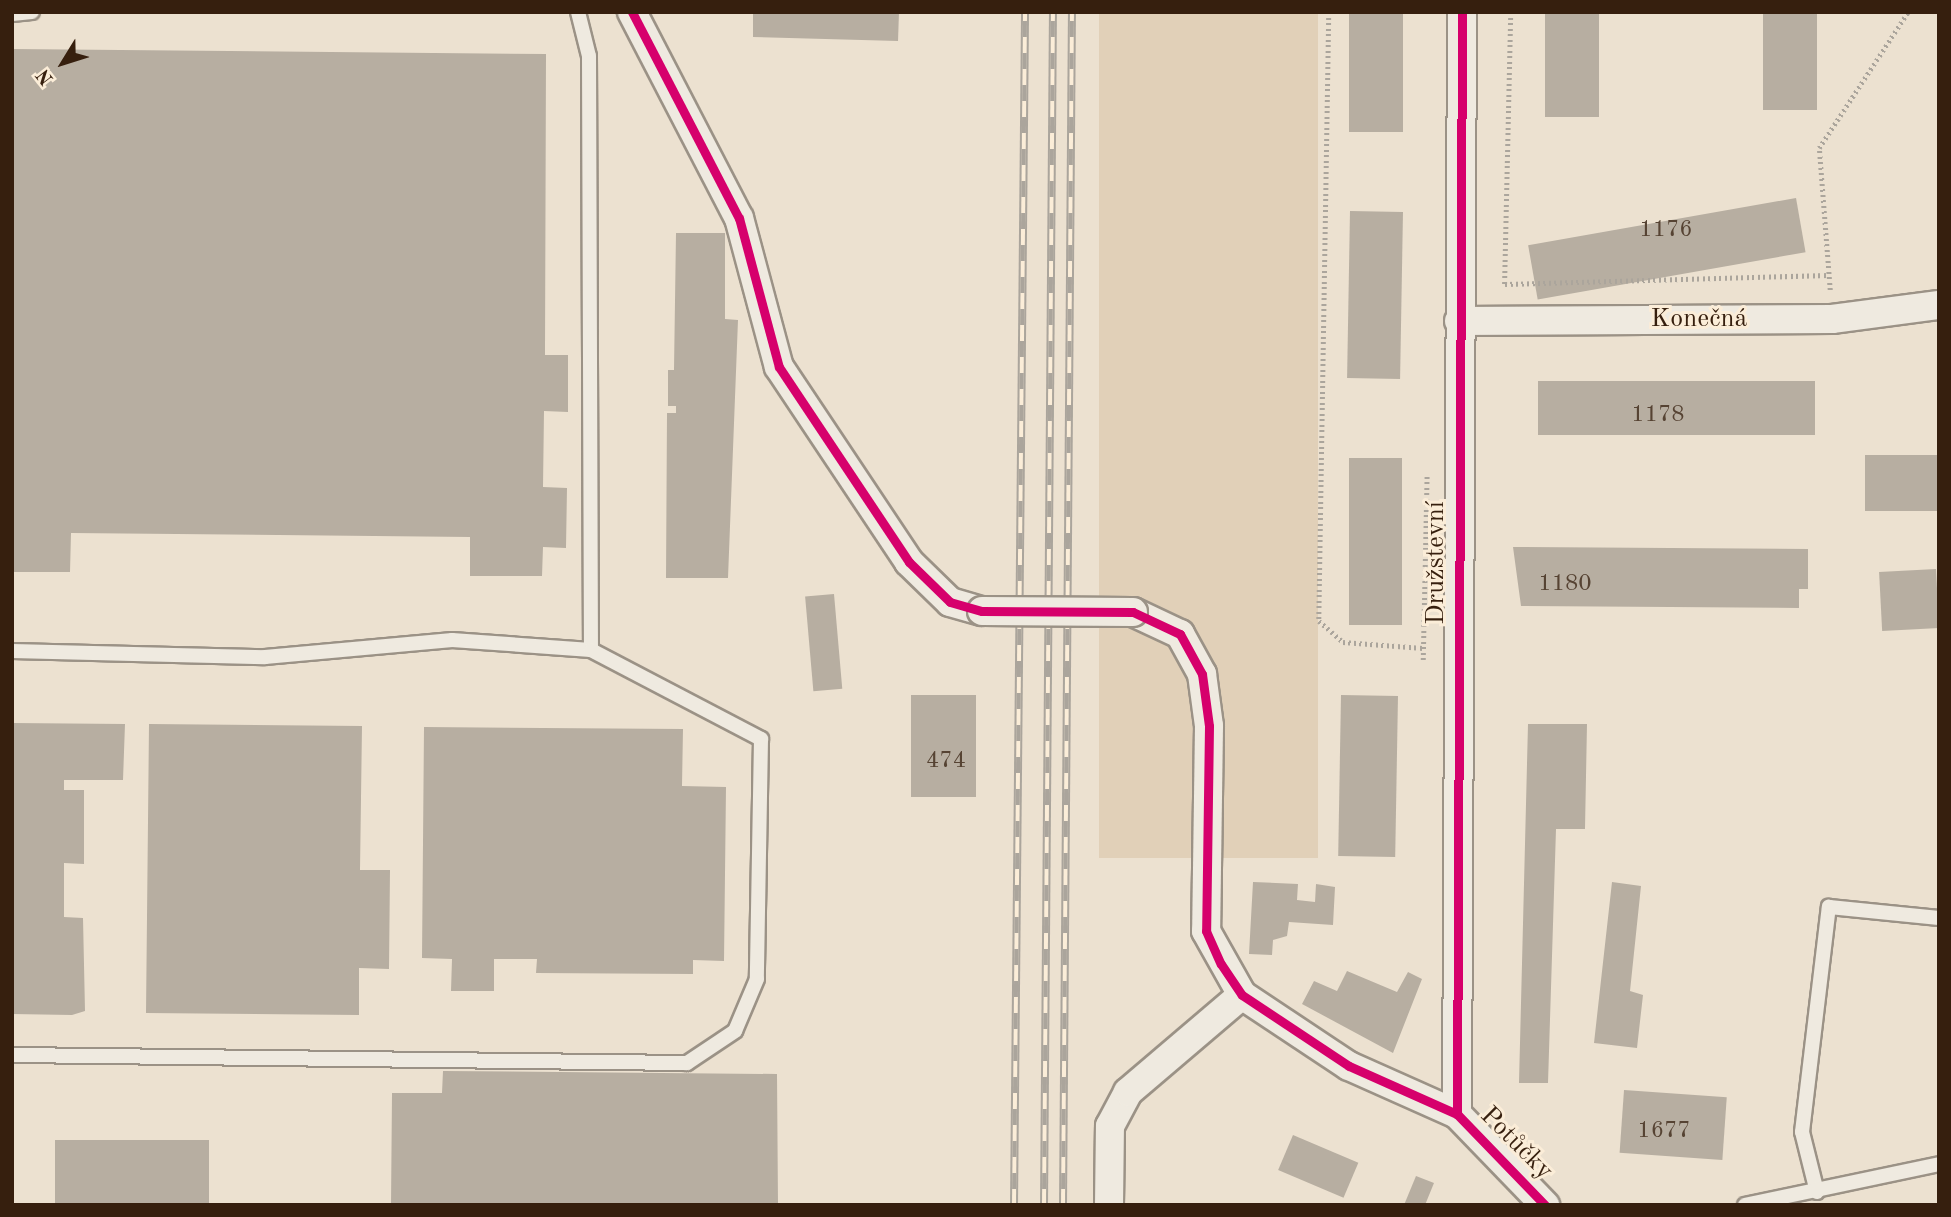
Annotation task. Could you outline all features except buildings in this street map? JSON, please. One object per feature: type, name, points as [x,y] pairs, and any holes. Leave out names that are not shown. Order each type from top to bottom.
[{"type":"street","points":[[632,12],[739,218],[779,367],[816,429],[909,562],[950,602],[982,611],[1133,612],[1180,634],[1202,674],[1209,726],[1206,931],[1242,995],[1349,1066],[1457,1114]]},
{"type":"street","name":"Družstevní","points":[[1457,1114],[1462,12]]},
{"type":"street","name":"Konečná","points":[[1459,321],[1832,319],[1939,305]]},
{"type":"street","points":[[1109,1205],[1110,1126],[1128,1091],[1242,995]]},
{"type":"street","name":"Potůčky","points":[[1457,1114],[1545,1205]]},
{"type":"lane","points":[[12,14],[32,12]]},
{"type":"lane","points":[[578,12],[589,56],[591,650]]},
{"type":"lane","points":[[12,651],[265,657],[452,639],[591,650],[761,739],[757,979],[736,1031],[715,1048],[687,1063],[12,1055]]},
{"type":"lane","points":[[1817,1192],[1802,1132],[1829,907],[1939,918]]},
{"type":"lane","points":[[1745,1205],[1817,1192],[1939,1164]]},
{"type":"path","points":[[1329,12],[1319,621],[1343,642],[1423,648]]},
{"type":"path","points":[[1511,12],[1506,284],[1829,275]]},
{"type":"path","points":[[1832,319],[1819,148],[1908,12]]},
{"type":"shaded area","points":[[1099,12],[1318,12],[1318,858],[1099,858]]},
{"type":"railway","points":[[1014,1205],[1025,12]]},
{"type":"railway","points":[[1044,1205],[1053,12]]},
{"type":"railway","points":[[1063,1205],[1072,12]]},
{"type":"cycle path","points":[[632,12],[739,218],[779,367],[909,562],[950,602],[982,611],[1133,612],[1180,634],[1202,674],[1209,726],[1206,931],[1221,964],[1242,995],[1349,1066],[1457,1114],[1545,1205]]},
{"type":"cycle path","points":[[1457,1114],[1462,12]]}]
